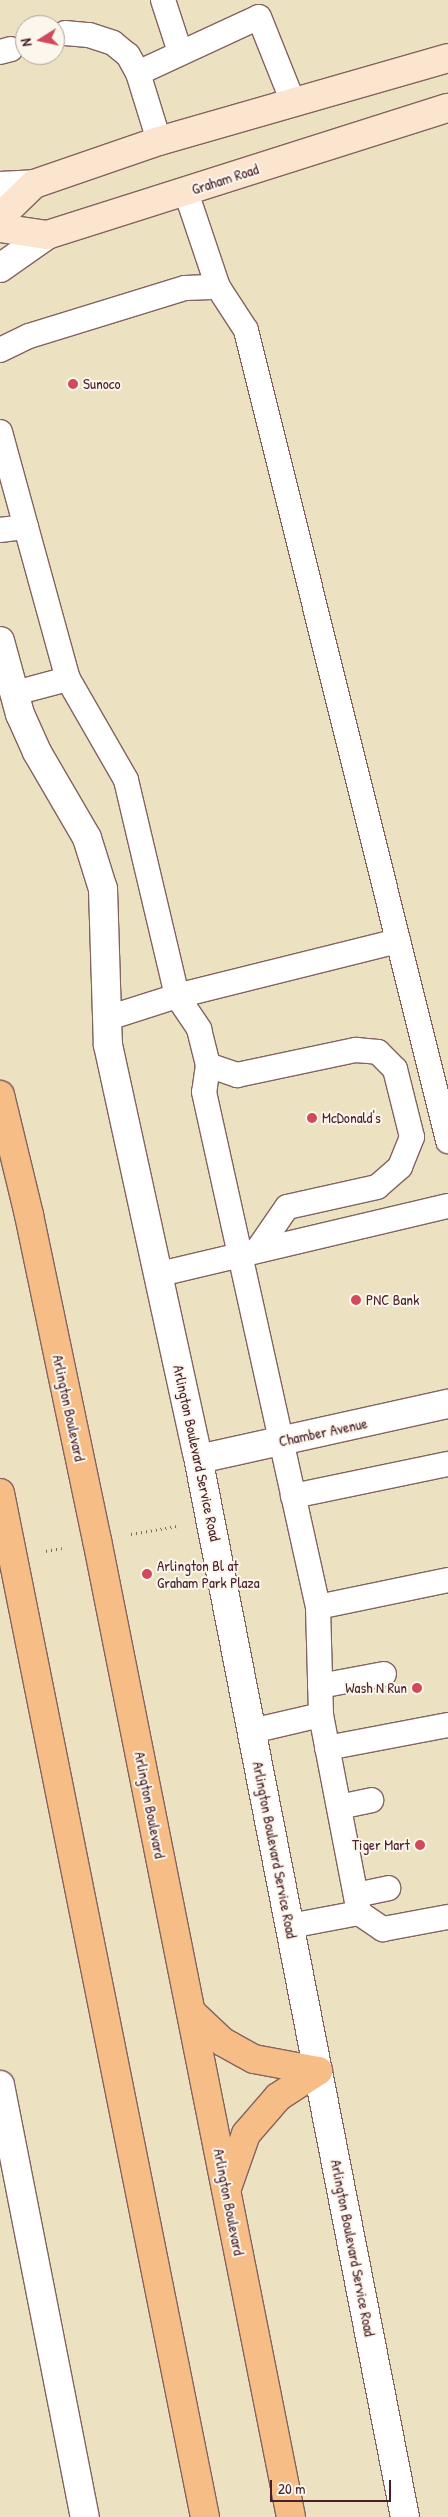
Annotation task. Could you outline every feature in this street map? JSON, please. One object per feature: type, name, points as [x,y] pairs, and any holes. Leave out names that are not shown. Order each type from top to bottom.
[{"type":"highway","name":"Arlington Boulevard","points":[[0,1095],[29,1216],[90,1507],[291,2517]]},
{"type":"highway","points":[[0,1493],[205,2517]]},
{"type":"highway","points":[[191,2012],[222,2042],[254,2059],[318,2071]]},
{"type":"highway","points":[[226,2188],[246,2134],[278,2097],[318,2071]]},
{"type":"street","points":[[0,186],[34,184],[158,140],[448,58]]},
{"type":"street","name":"Graham Road","points":[[0,228],[47,235],[448,108]]},
{"type":"street","points":[[0,217],[34,184]]},
{"type":"street","points":[[0,268],[47,235]]},
{"type":"street","name":"Arlington Boulevard Service Road","points":[[0,641],[15,693],[37,752],[87,838],[103,889],[108,1045],[160,1274],[199,1460],[405,2517]]},
{"type":"street","name":"Chamber Avenue","points":[[199,1460],[448,1404]]},
{"type":"street","points":[[0,2085],[85,2517]]},
{"type":"lane","points":[[163,0],[180,52]]},
{"type":"lane","points":[[138,73],[259,17],[293,102]]},
{"type":"lane","points":[[65,33],[90,35],[113,43],[128,55],[138,73],[158,140]]},
{"type":"lane","points":[[186,192],[218,287],[246,330],[398,942],[438,1060],[448,1141]]},
{"type":"lane","points":[[0,350],[29,336],[185,288],[218,287]]},
{"type":"lane","points":[[0,432],[68,679],[126,780],[177,996],[199,1029],[208,1065],[204,1092],[248,1251],[281,1441],[318,1607],[321,1715],[358,1904],[383,1930],[448,1917]]},
{"type":"lane","points":[[0,530],[26,527]]},
{"type":"lane","points":[[15,693],[68,679]]},
{"type":"lane","points":[[108,1018],[177,996],[398,942]]},
{"type":"lane","points":[[208,1065],[237,1075],[356,1050],[378,1052],[395,1069],[412,1137],[400,1166],[376,1187],[287,1207],[248,1251]]},
{"type":"lane","points":[[160,1274],[248,1251],[448,1206]]},
{"type":"lane","points":[[293,1496],[448,1464]]},
{"type":"lane","points":[[318,1607],[448,1580]]},
{"type":"lane","points":[[320,1686],[384,1674]]},
{"type":"lane","points":[[252,1731],[321,1715]]},
{"type":"lane","points":[[328,1748],[448,1725]]},
{"type":"lane","points":[[338,1807],[372,1800]]},
{"type":"lane","points":[[290,1926],[358,1904],[388,1888]]},
{"type":"path","points":[[131,1534],[185,1524]]},
{"type":"path","points":[[38,1552],[70,1546]]},
{"type":"place","name":"Sunoco","points":[[73,384]]},
{"type":"place","name":"McDonald's","points":[[312,1118]]},
{"type":"place","name":"PNC Bank","points":[[356,1300]]},
{"type":"place","name":"Arlington Bl at Graham Park Plaza","points":[[147,1574]]},
{"type":"place","name":"Wash N Run","points":[[417,1688]]},
{"type":"place","name":"Tiger Mart","points":[[420,1845]]}]
